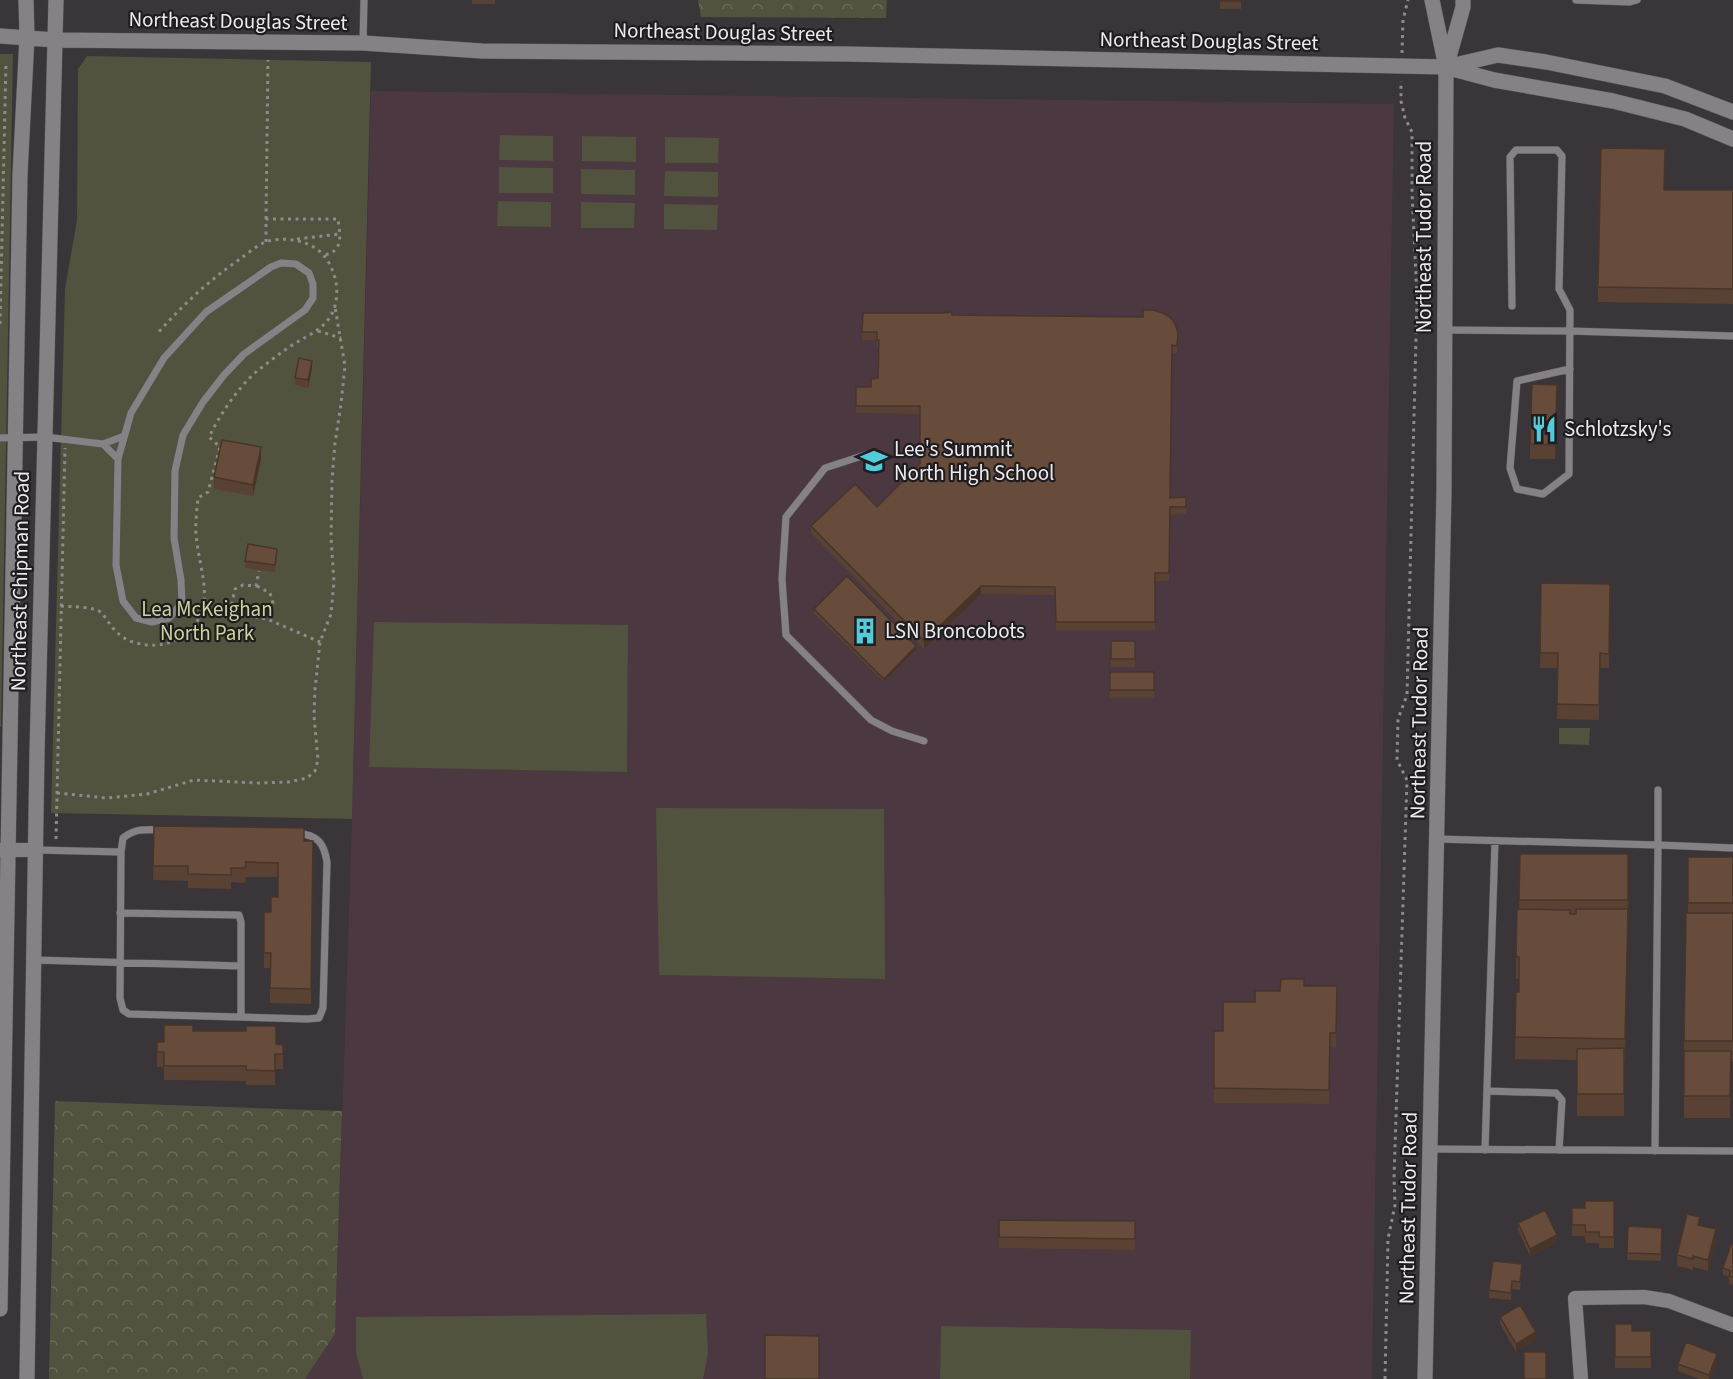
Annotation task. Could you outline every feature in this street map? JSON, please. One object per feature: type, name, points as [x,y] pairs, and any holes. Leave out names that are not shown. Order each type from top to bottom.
[{"type":"main road","name":"Northeast Chipman Road","points":[[0,1309],[8,438],[27,37],[26,0]]},
{"type":"main road","name":"Northeast Chipman Road","points":[[27,1379],[36,850],[56,0]]},
{"type":"main road","name":"Northeast Tudor Road","points":[[1425,1379],[1445,330],[1446,67],[1432,0]]},
{"type":"main road","name":"Northeast Tudor Road","points":[[1446,67],[1463,0]]},
{"type":"main road","name":"Northeast Douglas Street","points":[[0,36],[55,40],[363,43],[482,51],[846,54],[1446,67],[1494,80],[1601,99],[1674,117],[1733,140]]},
{"type":"main road","name":"Northeast Douglas Street","points":[[1446,67],[1498,55],[1546,62],[1665,86],[1733,112]]},
{"type":"street","points":[[5,850],[36,850]]},
{"type":"street","points":[[1581,1379],[1575,1298],[1644,1297],[1669,1301],[1733,1325]]},
{"type":"lane","points":[[363,43],[364,0]]},
{"type":"lane","points":[[1576,0],[1630,2],[1637,0]]},
{"type":"lane","points":[[1512,306],[1510,157],[1516,150],[1557,150],[1562,156],[1559,289],[1570,310],[1570,369],[1569,474],[1543,494],[1517,489],[1510,468],[1517,381],[1570,369]]},
{"type":"lane","points":[[282,263],[296,264],[309,273],[313,284],[313,298],[305,310],[244,354],[203,402],[183,435],[175,471],[174,538],[181,580],[182,603],[169,618],[152,622],[136,618],[123,601],[116,565],[118,459],[131,413],[165,358],[206,312],[271,267],[282,263]]},
{"type":"lane","points":[[1445,330],[1733,336]]},
{"type":"lane","points":[[8,438],[45,437],[103,444],[124,436]]},
{"type":"lane","points":[[103,444],[118,459]]},
{"type":"lane","points":[[868,454],[825,468],[786,517],[782,579],[786,635],[871,720],[892,731],[924,741]]},
{"type":"lane","points":[[1655,1150],[1658,790]]},
{"type":"lane","points":[[174,831],[139,830],[123,838],[120,998],[123,1010],[129,1014],[318,1018],[323,1008],[327,862],[325,851],[313,836],[290,833]]},
{"type":"lane","points":[[1437,839],[1733,848]]},
{"type":"lane","points":[[1485,1150],[1495,841]]},
{"type":"lane","points":[[36,850],[121,852]]},
{"type":"lane","points":[[120,913],[239,915],[241,922],[241,1017]]},
{"type":"lane","points":[[34,960],[241,966]]},
{"type":"lane","points":[[1487,1091],[1556,1093],[1562,1100],[1559,1150]]},
{"type":"lane","points":[[1430,1149],[1733,1151]]},
{"type":"path","points":[[1385,1379],[1388,1239],[1395,1205],[1407,780],[1397,760],[1398,719],[1407,695],[1417,297],[1412,192],[1412,132],[1405,118],[1401,101],[1403,20],[1408,0]]},
{"type":"path","points":[[266,242],[268,60]]},
{"type":"path","points":[[0,324],[6,62]]},
{"type":"path","points":[[266,219],[338,219],[341,240],[338,248],[331,254],[324,255]]},
{"type":"path","points":[[156,335],[184,304],[219,274],[266,242],[340,234]]},
{"type":"path","points":[[292,240],[310,245],[324,255],[334,272],[338,290],[334,306],[318,331],[278,354],[255,373],[224,410],[209,437],[220,447],[208,492],[198,498],[196,532],[204,591],[203,608],[269,620],[321,642]]},
{"type":"path","points":[[57,793],[106,798],[147,794],[194,780],[289,782],[307,778],[315,771],[318,760],[315,689],[321,642],[331,614],[334,582],[332,480],[345,366],[334,306]]},
{"type":"path","points":[[318,331],[341,338]]},
{"type":"path","points":[[56,839],[65,448]]},
{"type":"path","points":[[256,586],[259,572]]},
{"type":"path","points":[[230,612],[235,589],[243,585],[256,586],[270,593],[273,603],[269,620]]},
{"type":"shaded area","name":"Lee's Summit North High School","points":[[371,91],[1394,104],[1372,1379],[305,1379],[335,1334],[352,819]]},
{"type":"green space","points":[[698,0],[887,0],[886,18],[701,17]]},
{"type":"green space","points":[[0,54],[13,54],[1,727],[0,727]]},
{"type":"green space","name":"Lea McKeighan North Park","points":[[87,56],[371,62],[352,819],[51,813],[65,289],[77,220],[78,69]]},
{"type":"green space","points":[[500,135],[553,136],[553,161],[499,160]]},
{"type":"green space","points":[[582,136],[636,137],[636,162],[582,161]]},
{"type":"green space","points":[[665,137],[719,138],[718,163],[665,163]]},
{"type":"green space","points":[[499,167],[553,168],[553,193],[499,193]]},
{"type":"green space","points":[[581,169],[635,170],[635,195],[581,194]]},
{"type":"green space","points":[[665,171],[718,172],[718,197],[664,196]]},
{"type":"green space","points":[[498,201],[551,202],[551,227],[497,226]]},
{"type":"green space","points":[[581,202],[635,203],[634,228],[581,228]]},
{"type":"green space","points":[[664,204],[718,205],[717,230],[664,229]]},
{"type":"green space","points":[[374,622],[628,625],[627,772],[369,767]]},
{"type":"green space","points":[[1559,728],[1590,728],[1589,745],[1559,744]]},
{"type":"green space","points":[[656,808],[884,809],[885,979],[659,975]]},
{"type":"green space","points":[[55,1101],[342,1111],[335,1334],[305,1379],[49,1379]]},
{"type":"green space","points":[[706,1314],[708,1353],[703,1379],[363,1379],[356,1352],[356,1317]]},
{"type":"green space","points":[[941,1326],[1191,1330],[1190,1379],[940,1379]]},
{"type":"building","points":[[1601,148],[1665,149],[1664,190],[1733,190],[1733,289],[1598,287]]},
{"type":"building","name":"Lee's Summit North High School","points":[[1143,310],[1153,310],[1170,317],[1178,333],[1177,346],[1172,345],[1170,498],[1186,497],[1186,507],[1170,507],[1169,573],[1155,573],[1155,622],[1056,622],[1055,587],[981,586],[924,641],[811,526],[855,484],[877,507],[920,464],[920,406],[856,406],[856,387],[871,387],[871,379],[878,378],[879,340],[877,340],[877,332],[862,332],[863,313],[952,312],[952,315],[1143,317]]},
{"type":"building","points":[[299,358],[312,361],[308,380],[295,378]]},
{"type":"building","name":"Schlotzsky's","points":[[1532,384],[1557,385],[1555,445],[1530,444]]},
{"type":"building","points":[[222,440],[261,447],[253,485],[214,477]]},
{"type":"building","points":[[248,544],[277,549],[275,565],[245,561]]},
{"type":"building","name":"LSN Broncobots","points":[[847,576],[916,646],[884,679],[814,609]]},
{"type":"building","points":[[1541,583],[1610,584],[1609,654],[1600,653],[1599,705],[1557,704],[1558,653],[1540,653]]},
{"type":"building","points":[[1111,641],[1135,641],[1135,659],[1111,659]]},
{"type":"building","points":[[1110,672],[1154,672],[1154,690],[1110,690]]},
{"type":"building","points":[[154,826],[304,828],[304,841],[313,841],[311,989],[270,988],[271,953],[264,953],[264,912],[271,912],[271,897],[278,897],[278,863],[246,862],[245,868],[231,868],[231,875],[188,874],[188,866],[153,866]]},
{"type":"building","points":[[1520,854],[1628,854],[1628,900],[1519,900]]},
{"type":"building","points":[[1688,857],[1733,857],[1733,903],[1688,903]]},
{"type":"building","points":[[1517,909],[1570,910],[1570,914],[1576,914],[1576,909],[1628,909],[1625,1039],[1515,1037],[1516,992],[1519,992],[1519,957],[1516,957]]},
{"type":"building","points":[[1686,913],[1733,913],[1733,1041],[1684,1041]]},
{"type":"building","points":[[1281,979],[1304,979],[1304,986],[1337,986],[1336,1033],[1330,1033],[1329,1090],[1214,1088],[1214,1031],[1223,1031],[1223,1002],[1255,1002],[1255,991],[1280,991]]},
{"type":"building","points":[[164,1025],[193,1025],[193,1031],[246,1031],[246,1026],[276,1026],[276,1044],[283,1045],[283,1054],[275,1054],[275,1071],[246,1070],[246,1066],[164,1066],[164,1052],[157,1052],[157,1042],[164,1042]]},
{"type":"building","points":[[1624,1048],[1624,1094],[1577,1094],[1577,1049]]},
{"type":"building","points":[[1684,1051],[1731,1051],[1730,1096],[1684,1096]]},
{"type":"building","points":[[1585,1201],[1614,1201],[1614,1237],[1599,1237],[1599,1232],[1586,1232],[1585,1225],[1572,1225],[1572,1208],[1585,1208]]},
{"type":"building","points":[[1545,1210],[1557,1235],[1530,1249],[1518,1223]]},
{"type":"building","points":[[1687,1214],[1700,1217],[1698,1225],[1716,1229],[1708,1260],[1677,1255]]},
{"type":"building","points":[[999,1220],[1135,1221],[1135,1239],[999,1237]]},
{"type":"building","points":[[1628,1226],[1662,1228],[1661,1254],[1627,1253]]},
{"type":"building","points":[[1731,1244],[1733,1245],[1733,1277],[1729,1276],[1731,1271],[1723,1268]]},
{"type":"building","points":[[1493,1261],[1522,1264],[1520,1282],[1512,1281],[1511,1293],[1489,1290]]},
{"type":"building","points":[[1520,1305],[1536,1332],[1516,1344],[1500,1317]]},
{"type":"building","points":[[1615,1324],[1632,1324],[1632,1331],[1651,1331],[1651,1357],[1615,1357]]},
{"type":"building","points":[[765,1335],[819,1336],[819,1379],[765,1379]]},
{"type":"building","points":[[1686,1342],[1717,1354],[1709,1375],[1678,1364]]},
{"type":"building","points":[[1524,1352],[1546,1352],[1546,1379],[1524,1379]]},
{"type":"place","name":"Schlotzsky's","points":[[1544,429]]},
{"type":"place","name":"Lee's Summit North High School","points":[[874,461]]},
{"type":"place","name":"LSN Broncobots","points":[[865,631]]}]
